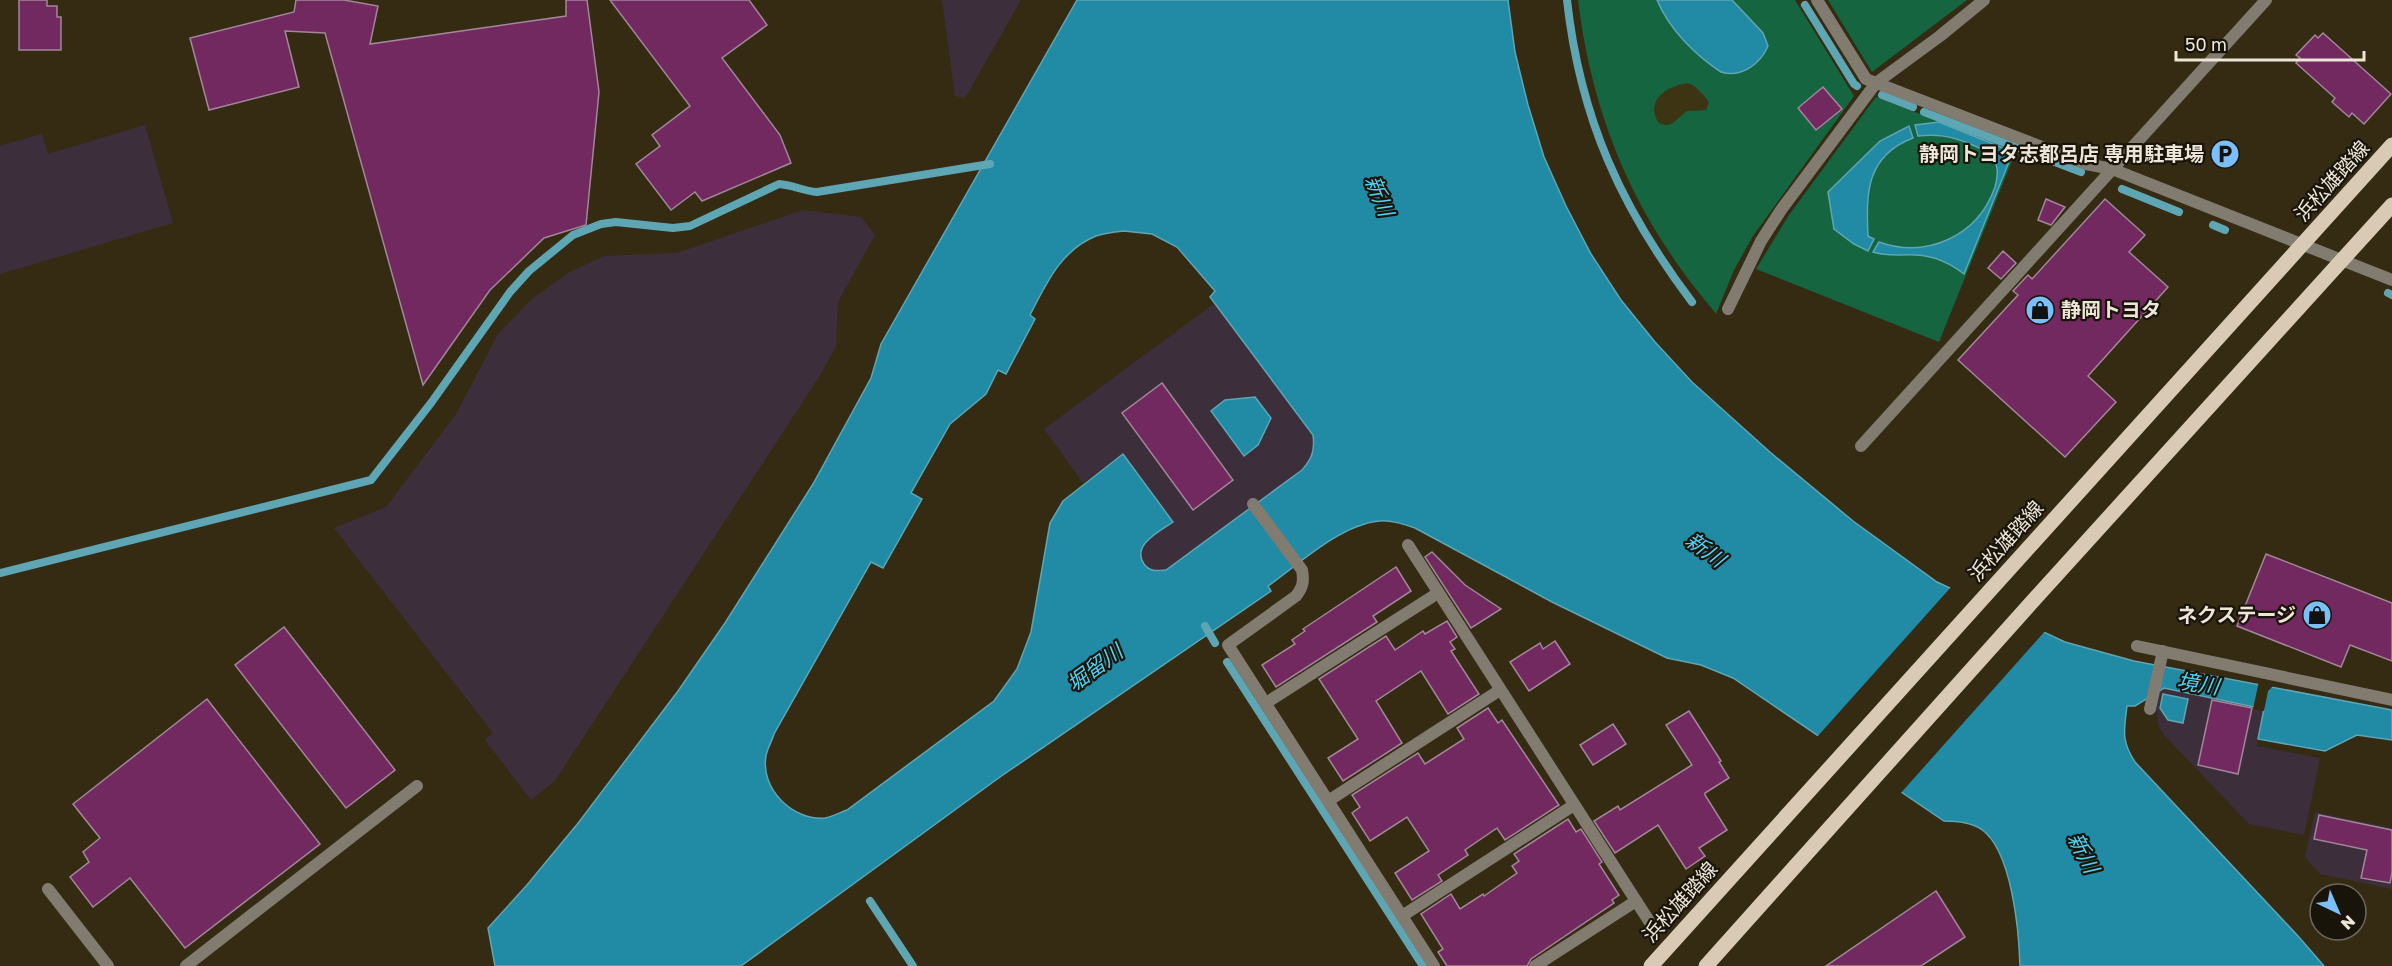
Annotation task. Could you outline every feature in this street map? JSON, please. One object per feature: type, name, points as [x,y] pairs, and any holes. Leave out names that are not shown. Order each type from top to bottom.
[{"type":"main road","name":"浜松雄踏線","points":[[1651,966],[2392,145]]},
{"type":"main road","points":[[1706,966],[2392,205]]},
{"type":"street","points":[[1817,0],[1866,79],[2086,164],[2112,169],[2392,280]]},
{"type":"street","points":[[1728,309],[1743,274],[1781,210],[1876,82],[1940,36],[1984,0]]},
{"type":"street","points":[[1861,446],[2266,0]]},
{"type":"street","points":[[1253,504],[1302,570],[1304,579],[1302,589],[1296,596],[1228,645],[1434,966]]},
{"type":"street","points":[[1408,545],[1649,921]]},
{"type":"street","points":[[1266,703],[1438,593]]},
{"type":"street","points":[[2137,646],[2392,700]]},
{"type":"street","points":[[2150,709],[2163,651]]},
{"type":"street","points":[[1328,801],[1500,690]]},
{"type":"street","points":[[186,966],[417,786]]},
{"type":"street","points":[[1402,916],[1574,805]]},
{"type":"street","points":[[48,889],[108,966]]},
{"type":"street","points":[[1535,966],[1636,901]]},
{"type":"shaded area","points":[[942,0],[1021,0],[965,98],[955,96]]},
{"type":"shaded area","points":[[145,125],[173,223],[0,274],[0,146],[42,134],[48,154]]},
{"type":"shaded area","points":[[803,210],[861,217],[875,235],[838,302],[836,347],[819,377],[555,781],[531,800],[485,740],[493,733],[334,528],[386,507],[456,414],[498,334],[532,299],[568,273],[604,256],[677,253]]},
{"type":"shaded area","points":[[1215,303],[1307,424],[1313,435],[1315,448],[1311,460],[1302,470],[1166,570],[1156,571],[1148,568],[1142,561],[1141,551],[1144,543],[1173,521],[1123,454],[1083,483],[1044,429]]},
{"type":"shaded area","points":[[2164,688],[2264,711],[2257,746],[2320,758],[2304,835],[2249,824],[2164,735],[2159,727],[2156,710],[2160,691]]},
{"type":"shaded area","points":[[2315,812],[2392,828],[2392,889],[2368,884],[2368,882],[2320,874],[2305,857]]},
{"type":"green space","points":[[1578,0],[1795,0],[1854,96],[1753,236],[1734,270],[1716,314],[1682,271],[1653,227],[1622,165],[1609,134],[1590,68]]},
{"type":"green space","points":[[1828,0],[1967,0],[1872,72]]},
{"type":"green space","points":[[1876,97],[2016,151],[1939,342],[1756,269],[1789,215]]},
{"type":"sand","points":[[1688,83],[1694,86],[1709,102],[1706,110],[1687,111],[1667,125],[1658,122],[1654,107],[1657,100],[1673,87]]},
{"type":"water","points":[[1077,0],[1508,0],[1515,52],[1544,157],[1591,254],[1621,300],[1692,382],[1771,453],[1853,521],[1937,582],[2065,642],[2134,661],[2392,710],[2392,740],[2357,735],[2325,751],[2258,739],[2264,709],[2164,688],[2135,706],[2127,706],[2125,735],[2127,748],[2135,762],[2324,966],[2020,966],[2018,933],[2007,872],[1992,839],[1981,829],[1963,822],[1944,821],[1733,678],[1701,665],[1667,658],[1552,602],[1415,528],[1379,521],[1350,530],[1320,547],[1268,586],[1271,591],[1000,777],[741,966],[495,966],[488,928],[579,822],[678,691],[725,623],[813,484],[871,378],[881,344]],"holes":[[[1124,231],[1152,234],[1177,247],[1215,291],[1210,297],[1313,435],[1314,445],[1308,462],[1302,470],[1166,570],[1157,571],[1151,570],[1144,564],[1141,551],[1149,539],[1173,522],[1123,454],[1063,501],[1050,523],[1031,632],[1017,669],[994,701],[847,810],[825,818],[813,818],[791,808],[781,801],[768,780],[767,753],[774,734],[871,562],[883,568],[922,499],[911,493],[950,424],[986,394],[998,370],[1006,374],[1035,319],[1030,315],[1042,292],[1056,269],[1073,250],[1084,242],[1106,233]]]},
{"type":"water","points":[[1657,0],[1732,0],[1763,33],[1768,46],[1760,59],[1749,68],[1735,73],[1721,72],[1702,58],[1676,31]]},
{"type":"water","points":[[1939,122],[2013,152],[1964,274],[1947,263],[1929,257],[1873,252],[1879,242],[1897,247],[1915,247],[1932,245],[1949,239],[1976,219],[1987,204],[1997,179],[1994,160],[1984,150],[1949,137],[1918,136],[1915,125]]},
{"type":"water","points":[[1909,126],[1913,138],[1886,155],[1872,178],[1867,220],[1868,236],[1874,239],[1868,251],[1834,229],[1828,192],[1880,141]]},
{"type":"water","points":[[1255,397],[1271,418],[1258,445],[1244,456],[1211,411],[1225,400]]},
{"type":"water","points":[[2163,694],[2188,699],[2183,723],[2168,720],[2160,708]]},
{"type":"pier","points":[[1952,586],[2046,630],[1900,794],[1817,737]]},
{"type":"pier","points":[[2259,681],[2275,684],[2268,691],[2264,711],[2253,709]]},
{"type":"building","points":[[19,0],[47,0],[47,6],[57,6],[57,17],[61,17],[61,50],[19,50]]},
{"type":"building","points":[[296,0],[344,0],[378,6],[370,44],[566,16],[566,0],[587,0],[599,92],[586,225],[544,238],[490,290],[423,385],[325,33],[285,31],[299,87],[209,110],[190,38],[294,12]]},
{"type":"building","points":[[610,0],[749,0],[767,25],[722,58],[780,135],[791,163],[702,201],[695,192],[671,210],[636,164],[660,146],[652,135],[690,106]]},
{"type":"building","points":[[2323,33],[2391,94],[2364,124],[2352,113],[2349,117],[2332,102],[2335,98],[2296,63],[2300,58],[2296,55],[2315,35],[2318,38]]},
{"type":"building","points":[[1823,87],[1842,109],[1816,130],[1798,108]]},
{"type":"building","points":[[2046,199],[2065,207],[2051,225],[2038,220]]},
{"type":"building","name":"静岡トヨタ","points":[[2105,199],[2145,235],[2129,252],[2168,287],[2088,376],[2116,402],[2065,457],[1958,360],[2018,295],[2013,291],[2028,275],[2032,279]]},
{"type":"building","points":[[2003,251],[2016,263],[2001,279],[1988,268]]},
{"type":"building","points":[[1162,383],[1233,480],[1193,510],[1122,413]]},
{"type":"building","points":[[1432,552],[1465,585],[1501,609],[1471,628],[1425,557]]},
{"type":"building","name":"ネクステージ","points":[[2266,554],[2392,603],[2392,661],[2350,645],[2341,667],[2237,626]]},
{"type":"building","points":[[1396,567],[1411,591],[1373,616],[1377,622],[1276,687],[1262,665],[1295,644],[1292,640],[1305,631],[1303,629]]},
{"type":"building","points":[[1447,621],[1457,637],[1450,642],[1455,649],[1451,651],[1479,694],[1448,714],[1421,671],[1376,701],[1402,743],[1343,781],[1328,758],[1358,739],[1319,679],[1386,636],[1395,650],[1423,631],[1425,634]]},
{"type":"building","points":[[284,627],[395,770],[346,808],[235,665]]},
{"type":"building","points":[[1555,641],[1570,664],[1529,691],[1510,662],[1540,643],[1543,649]]},
{"type":"building","points":[[207,699],[320,844],[185,948],[130,878],[93,907],[70,877],[89,862],[83,852],[100,838],[73,804]]},
{"type":"building","points":[[2212,700],[2252,708],[2238,774],[2198,765]]},
{"type":"building","points":[[1488,708],[1498,723],[1502,720],[1559,805],[1505,840],[1497,828],[1465,850],[1468,855],[1438,875],[1442,881],[1412,900],[1395,873],[1429,851],[1407,817],[1370,841],[1352,813],[1360,807],[1352,795],[1418,753],[1425,764],[1464,739],[1457,728]]},
{"type":"building","points":[[1689,711],[1721,761],[1719,762],[1729,778],[1705,793],[1727,830],[1699,848],[1705,856],[1686,869],[1658,825],[1615,853],[1594,821],[1618,806],[1620,810],[1692,765],[1666,725]]},
{"type":"building","points":[[1613,724],[1626,744],[1593,765],[1580,745]]},
{"type":"building","points":[[2319,815],[2392,830],[2390,883],[2361,878],[2367,850],[2314,839]]},
{"type":"building","points":[[1568,819],[1576,832],[1581,829],[1602,862],[1599,864],[1619,895],[1612,900],[1614,903],[1531,959],[1527,966],[1447,966],[1438,952],[1443,949],[1421,914],[1451,894],[1460,909],[1483,894],[1484,896],[1517,873],[1512,866],[1519,861],[1514,854]]},
{"type":"building","points":[[1936,891],[1965,937],[1921,966],[1826,966]]},
{"type":"waterway","points":[[1567,0],[1582,84],[1608,160],[1644,232],[1692,302]]},
{"type":"waterway","points":[[1805,5],[1857,86]]},
{"type":"waterway","points":[[1882,95],[1913,107]]},
{"type":"waterway","points":[[1924,112],[2018,148]]},
{"type":"waterway","points":[[2029,152],[2081,172]]},
{"type":"waterway","points":[[0,573],[371,480],[431,403],[510,292],[529,271],[573,235],[601,224],[616,222],[673,228],[690,226],[779,184],[817,192],[990,164]]},
{"type":"waterway","points":[[2122,189],[2179,212]]},
{"type":"waterway","points":[[2213,225],[2225,230]]},
{"type":"waterway","points":[[2388,293],[2392,295]]},
{"type":"waterway","points":[[1205,626],[1215,643]]},
{"type":"waterway","points":[[1227,662],[1423,966]]},
{"type":"waterway","points":[[870,901],[913,966]]},
{"type":"place","name":"静岡トヨタ志都呂店 専用駐車場","points":[[2225,154]]},
{"type":"place","name":"静岡トヨタ","points":[[2040,310]]},
{"type":"place","name":"ネクステージ","points":[[2317,615]]},
{"type":"water label","name":"新川","points":[[1379,196]]},
{"type":"water label","name":"新川","points":[[1705,550]]},
{"type":"water label","name":"堀留川","points":[[1095,668]]},
{"type":"water label","name":"境川","points":[[2198,684]]},
{"type":"water label","name":"新川","points":[[2083,853]]}]
